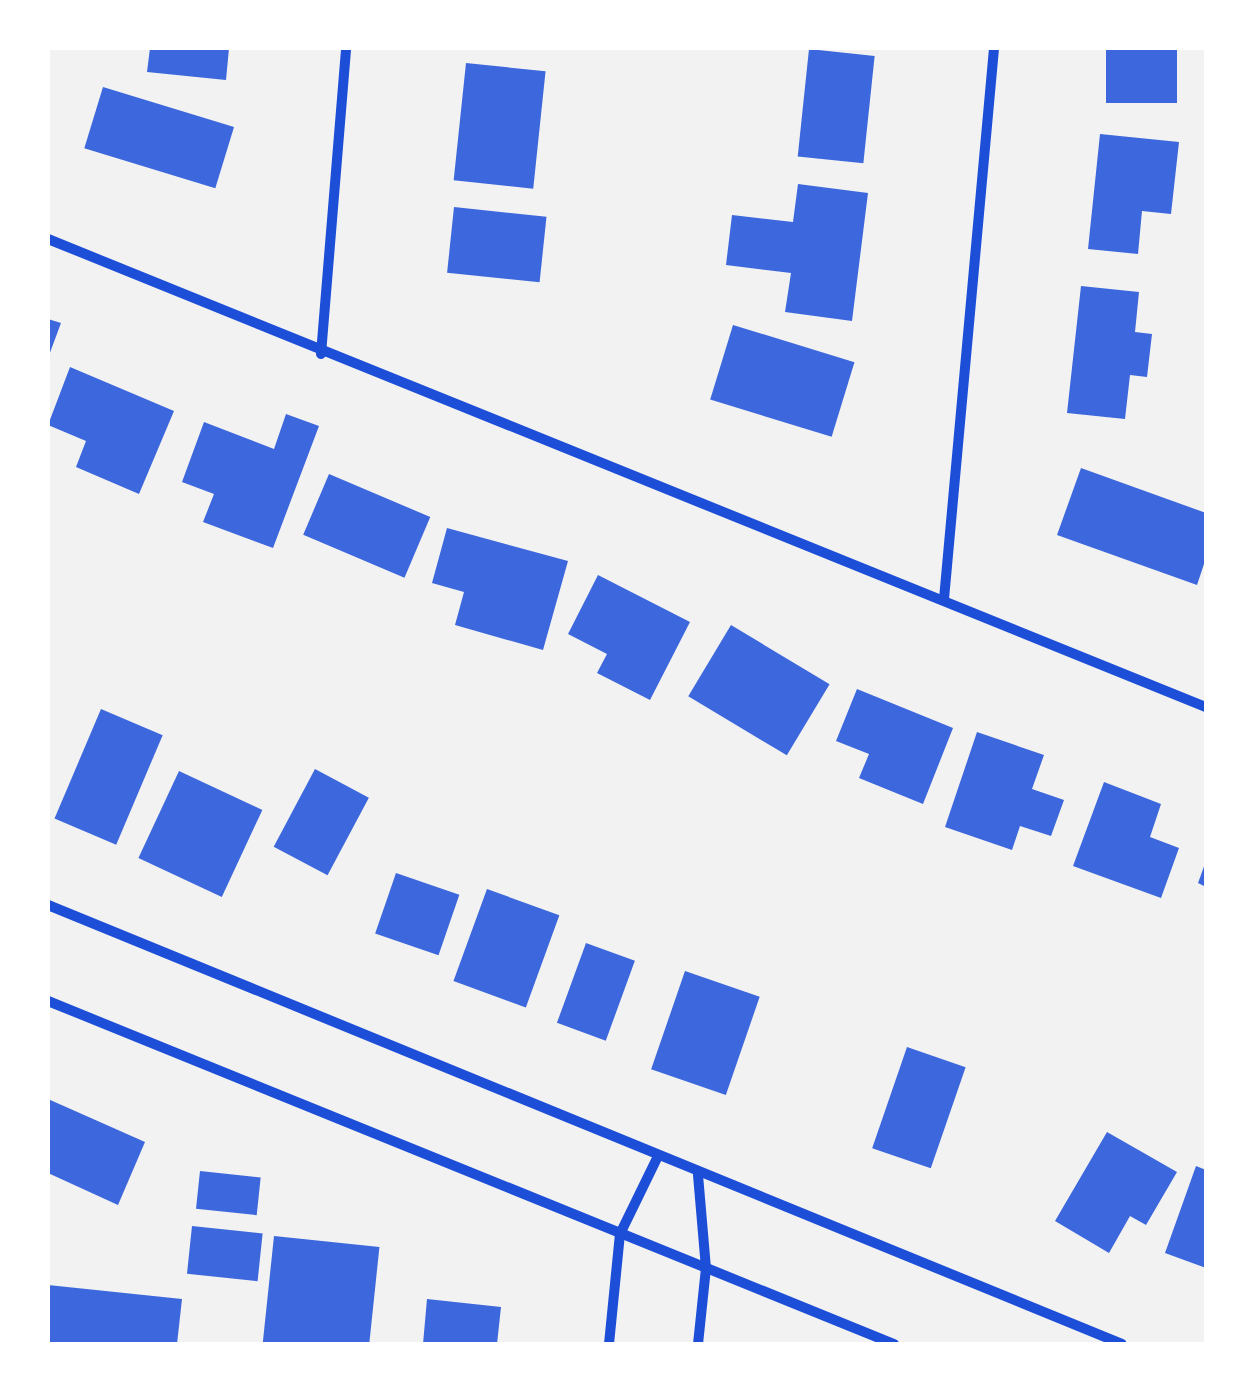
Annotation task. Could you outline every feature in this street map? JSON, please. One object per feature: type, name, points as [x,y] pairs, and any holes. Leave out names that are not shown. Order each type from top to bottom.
[{"type":"street","points":[[322,354],[346,48]]},
{"type":"street","points":[[944,599],[994,48]]},
{"type":"street","points":[[48,239],[322,354],[944,599],[1206,708]]},
{"type":"street","points":[[48,905],[657,1158],[1122,1344]]},
{"type":"street","points":[[48,1002],[894,1344]]},
{"type":"street","points":[[609,1344],[620,1234],[657,1158]]},
{"type":"street","points":[[698,1174],[706,1268],[698,1344]]},
{"type":"building","points":[[150,48],[229,48],[226,80],[147,72]]},
{"type":"building","points":[[1106,48],[1177,48],[1177,103],[1106,103]]},
{"type":"building","points":[[809,49],[875,56],[863,163],[798,156]]},
{"type":"building","points":[[466,63],[546,71],[533,189],[454,180]]},
{"type":"building","points":[[103,87],[234,127],[215,188],[84,148]]},
{"type":"building","points":[[1100,134],[1179,142],[1171,214],[1142,211],[1138,254],[1088,249]]},
{"type":"building","points":[[798,184],[868,193],[852,321],[785,312],[791,273],[726,265],[732,215],[793,222]]},
{"type":"building","points":[[454,207],[546,217],[540,282],[447,273]]},
{"type":"building","points":[[1081,286],[1139,292],[1135,332],[1152,334],[1147,377],[1130,375],[1125,419],[1067,413]]},
{"type":"building","points":[[48,319],[61,323],[48,358]]},
{"type":"building","points":[[733,325],[854,362],[832,437],[710,400]]},
{"type":"building","points":[[70,367],[174,411],[139,494],[76,467],[86,441],[48,425]]},
{"type":"building","points":[[286,414],[319,426],[273,548],[203,522],[214,494],[182,482],[204,422],[274,449]]},
{"type":"building","points":[[1081,468],[1206,513],[1206,558],[1197,585],[1057,535]]},
{"type":"building","points":[[329,474],[430,517],[404,578],[303,535]]},
{"type":"building","points":[[447,528],[568,561],[543,650],[455,625],[464,592],[432,583]]},
{"type":"building","points":[[598,575],[690,622],[650,700],[597,673],[607,654],[568,634]]},
{"type":"building","points":[[731,625],[830,684],[787,755],[688,696]]},
{"type":"building","points":[[857,689],[953,728],[923,804],[859,778],[869,754],[836,741]]},
{"type":"building","points":[[101,709],[163,735],[116,845],[55,819]]},
{"type":"building","points":[[977,732],[1044,755],[1032,789],[1064,800],[1051,836],[1020,826],[1012,850],[945,827]]},
{"type":"building","points":[[315,769],[369,798],[328,875],[274,847]]},
{"type":"building","points":[[179,771],[262,810],[222,897],[138,858]]},
{"type":"building","points":[[1104,782],[1161,804],[1150,837],[1179,848],[1161,898],[1073,866]]},
{"type":"building","points":[[1206,861],[1206,887],[1198,883]]},
{"type":"building","points":[[396,873],[459,895],[439,955],[375,934]]},
{"type":"building","points":[[487,889],[559,915],[526,1007],[453,981]]},
{"type":"building","points":[[586,943],[635,961],[606,1041],[557,1023]]},
{"type":"building","points":[[685,971],[760,997],[726,1095],[651,1069]]},
{"type":"building","points":[[907,1047],[966,1067],[931,1168],[872,1148]]},
{"type":"building","points":[[48,1099],[145,1142],[118,1205],[48,1173]]},
{"type":"building","points":[[1107,1132],[1177,1172],[1146,1225],[1130,1216],[1109,1253],[1055,1221]]},
{"type":"building","points":[[1196,1166],[1206,1170],[1206,1268],[1165,1253]]},
{"type":"building","points":[[200,1171],[261,1177],[257,1215],[196,1209]]},
{"type":"building","points":[[192,1226],[263,1233],[258,1281],[187,1274]]},
{"type":"building","points":[[274,1236],[379,1247],[369,1344],[263,1344]]},
{"type":"building","points":[[48,1285],[182,1299],[177,1344],[48,1344]]},
{"type":"building","points":[[427,1299],[501,1307],[497,1344],[423,1344]]}]
